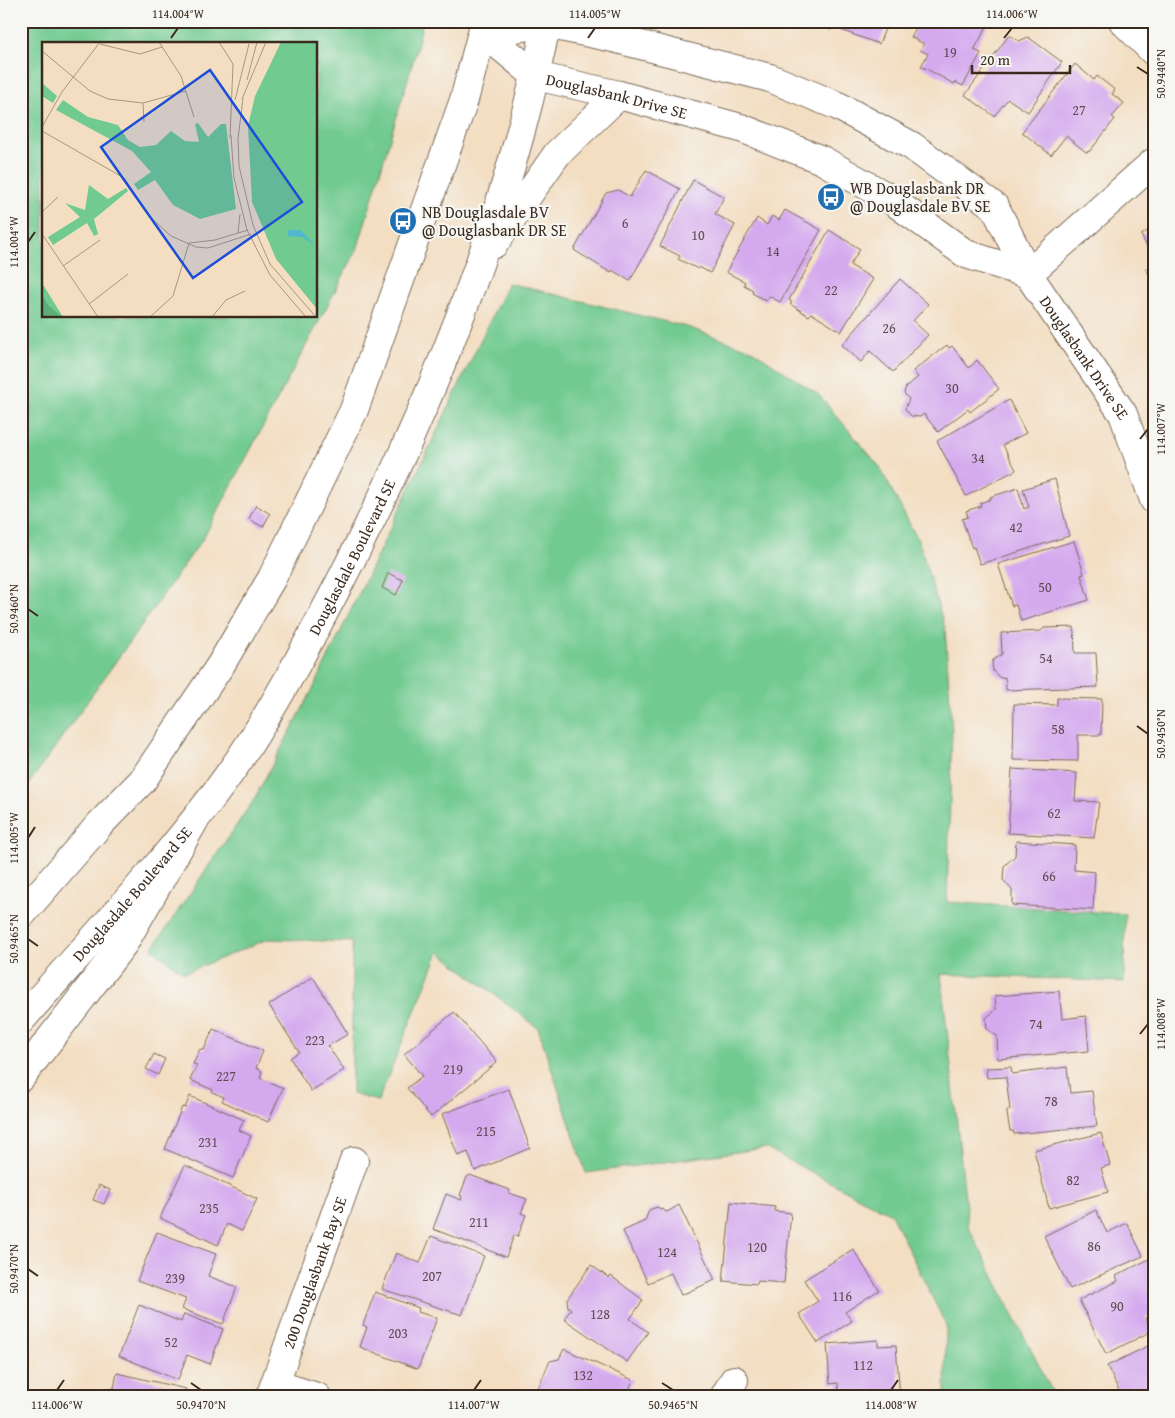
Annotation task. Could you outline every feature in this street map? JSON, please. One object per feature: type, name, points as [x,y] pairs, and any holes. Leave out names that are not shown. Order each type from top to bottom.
[{"type":"main road","points":[[1122,21],[1154,52]]},
{"type":"main road","name":"Douglasbank Drive SE","points":[[484,27],[547,23],[770,78],[838,106],[912,146],[995,207],[1028,274],[1123,414],[1154,500]]},
{"type":"main road","name":"Douglasdale Boulevard SE","points":[[21,1020],[193,823],[240,758],[308,645],[373,518],[420,412],[481,264],[536,76],[547,23]]},
{"type":"main road","points":[[21,915],[100,824],[142,781],[220,666],[272,578],[354,410],[464,100],[484,27]]},
{"type":"main road","name":"Douglasbank Drive SE","points":[[484,27],[536,76],[619,95],[741,128],[822,160],[889,198],[966,254],[1028,274]]},
{"type":"main road","points":[[481,264],[557,154],[619,95]]},
{"type":"main road","points":[[1028,274],[1154,162]]},
{"type":"main road","points":[[21,1078],[124,943],[193,823]]},
{"type":"main road","name":"200 Douglasbank Bay SE","points":[[272,1391],[354,1161]]},
{"type":"main road","points":[[272,1391],[317,1397]]},
{"type":"green space","points":[[21,21],[423,21],[415,55],[357,250],[204,537],[21,795]]},
{"type":"green space","points":[[508,283],[687,327],[752,350],[819,395],[879,466],[919,542],[945,628],[952,731],[947,902],[1125,914],[1124,982],[941,974],[968,1226],[1055,1397],[945,1397],[946,1325],[891,1214],[765,1148],[586,1173],[538,1028],[439,952],[378,1101],[352,1094],[352,942],[268,939],[185,973],[152,949],[253,801],[314,687]]},
{"type":"building","points":[[808,21],[835,21],[831,30]]},
{"type":"building","points":[[841,21],[888,21],[879,44],[838,29]]},
{"type":"building","points":[[920,21],[990,21],[974,50],[981,53],[963,86],[955,82],[954,84],[921,66],[928,54],[920,50],[924,44],[911,37]]},
{"type":"building","points":[[1009,35],[1019,41],[1028,37],[1062,62],[1028,112],[1008,99],[994,116],[965,95]]},
{"type":"building","points":[[1075,64],[1094,80],[1097,76],[1115,90],[1112,94],[1124,103],[1112,117],[1115,119],[1090,151],[1086,152],[1066,136],[1051,155],[1022,132]]},
{"type":"building","points":[[646,170],[680,189],[630,281],[612,270],[611,273],[574,250],[606,193],[618,190],[630,197]]},
{"type":"building","points":[[693,180],[724,197],[715,214],[735,225],[710,273],[678,259],[680,256],[660,246]]},
{"type":"building","points":[[785,210],[821,230],[780,302],[769,296],[766,301],[752,293],[753,290],[744,285],[745,282],[726,272],[757,218],[767,225],[772,216],[779,220]]},
{"type":"building","points":[[1154,227],[1154,260],[1141,235]]},
{"type":"building","points":[[829,230],[860,249],[850,265],[873,279],[841,332],[811,313],[809,316],[790,304],[792,302],[789,300]]},
{"type":"building","points":[[1154,264],[1154,282],[1146,269]]},
{"type":"building","points":[[900,279],[928,304],[913,321],[928,335],[893,372],[870,351],[861,362],[842,345]]},
{"type":"building","points":[[947,345],[949,348],[952,346],[969,368],[977,360],[999,389],[970,412],[968,409],[938,432],[924,414],[920,417],[911,416],[905,409],[909,399],[904,393],[906,387],[918,377],[913,371]]},
{"type":"building","points":[[1009,400],[1026,433],[1003,445],[1016,470],[966,496],[937,441]]},
{"type":"building","points":[[1055,479],[1069,536],[980,564],[962,519],[968,517],[966,511],[981,506],[980,503],[991,499],[990,497],[1018,488],[1024,509],[1029,507],[1023,489]]},
{"type":"building","points":[[256,505],[270,514],[263,527],[249,519]]},
{"type":"building","points":[[1074,541],[1084,574],[1081,575],[1089,600],[1021,621],[1016,605],[1012,606],[998,564]]},
{"type":"building","points":[[388,573],[403,580],[396,595],[382,588]]},
{"type":"building","points":[[1074,627],[1075,653],[1096,653],[1098,687],[1006,690],[1005,677],[1000,678],[993,671],[992,661],[1002,654],[1001,633]]},
{"type":"building","points":[[1057,698],[1102,699],[1101,735],[1078,735],[1078,761],[1013,760],[1014,704],[1057,705]]},
{"type":"building","points":[[1012,769],[1077,773],[1075,801],[1099,802],[1094,838],[1008,833]]},
{"type":"building","points":[[1016,841],[1075,845],[1074,870],[1095,872],[1093,910],[1012,905],[1012,890],[1003,880],[1004,866],[1015,856]]},
{"type":"building","points":[[313,977],[348,1034],[328,1046],[344,1070],[311,1091],[290,1058],[299,1052],[269,1005]]},
{"type":"building","points":[[1059,991],[1062,1019],[1086,1016],[1089,1051],[998,1059],[997,1036],[987,1029],[986,1018],[996,1010],[995,996]]},
{"type":"building","points":[[454,1012],[497,1062],[431,1117],[407,1088],[422,1076],[404,1054]]},
{"type":"building","points":[[213,1029],[263,1051],[256,1068],[262,1071],[260,1078],[283,1088],[268,1122],[222,1101],[224,1097],[190,1080],[197,1065],[193,1064],[200,1049],[204,1050]]},
{"type":"building","points":[[154,1054],[165,1059],[158,1075],[146,1069]]},
{"type":"building","points":[[1011,1067],[1012,1074],[1067,1067],[1070,1093],[1092,1091],[1097,1126],[1014,1134],[1013,1131],[1010,1131],[1007,1114],[1007,1110],[1010,1110],[1006,1077],[987,1078],[986,1068]]},
{"type":"building","points":[[509,1089],[530,1148],[475,1171],[468,1152],[458,1156],[442,1114]]},
{"type":"building","points":[[190,1096],[244,1120],[239,1130],[251,1136],[233,1178],[165,1149],[182,1107],[185,1108]]},
{"type":"building","points":[[1101,1133],[1110,1165],[1101,1168],[1108,1192],[1049,1208],[1034,1150]]},
{"type":"building","points":[[185,1165],[257,1199],[242,1231],[227,1224],[218,1245],[160,1218]]},
{"type":"building","points":[[470,1175],[510,1190],[509,1193],[527,1199],[521,1213],[526,1215],[518,1236],[514,1235],[506,1257],[433,1229],[446,1194],[461,1200],[462,1196],[460,1195],[467,1177]]},
{"type":"building","points":[[99,1185],[110,1190],[104,1204],[93,1200]]},
{"type":"building","points":[[731,1202],[775,1207],[774,1211],[791,1213],[784,1283],[758,1281],[757,1284],[723,1281]]},
{"type":"building","points":[[679,1205],[715,1280],[681,1295],[671,1273],[648,1283],[623,1231],[645,1221],[649,1210],[657,1207],[667,1212]]},
{"type":"building","points":[[1096,1210],[1107,1233],[1127,1223],[1143,1256],[1070,1289],[1044,1236]]},
{"type":"building","points":[[157,1232],[216,1254],[208,1276],[237,1287],[223,1324],[182,1309],[186,1299],[137,1281]]},
{"type":"building","points":[[431,1236],[484,1256],[462,1315],[382,1289],[396,1253],[420,1263]]},
{"type":"building","points":[[853,1249],[879,1290],[845,1312],[852,1321],[818,1343],[799,1314],[818,1301],[804,1280]]},
{"type":"building","points":[[1149,1259],[1154,1269],[1154,1301],[1150,1303],[1154,1313],[1145,1318],[1152,1331],[1106,1354],[1079,1300],[1118,1281],[1116,1276]]},
{"type":"building","points":[[591,1265],[609,1278],[611,1276],[643,1300],[630,1319],[648,1332],[627,1362],[564,1319],[571,1309],[568,1307],[567,1299]]},
{"type":"building","points":[[375,1292],[419,1308],[418,1312],[437,1318],[418,1369],[360,1347],[367,1327],[363,1325]]},
{"type":"building","points":[[139,1305],[181,1322],[184,1314],[223,1329],[210,1364],[187,1355],[178,1380],[119,1356]]},
{"type":"building","points":[[878,1340],[878,1346],[896,1345],[900,1397],[839,1397],[838,1383],[830,1384],[827,1344]]},
{"type":"building","points":[[1154,1343],[1154,1397],[1122,1397],[1107,1366]]},
{"type":"building","points":[[564,1349],[633,1380],[626,1397],[534,1397],[550,1361],[559,1359]]},
{"type":"building","points":[[117,1373],[186,1389],[186,1397],[107,1397],[109,1390],[114,1388]]},
{"type":"place","name":"WB Douglasbank DR @ Douglasdale BV SE","points":[[831,197]]},
{"type":"place","name":"NB Douglasdale BV @ Douglasbank DR SE","points":[[403,221]]}]
